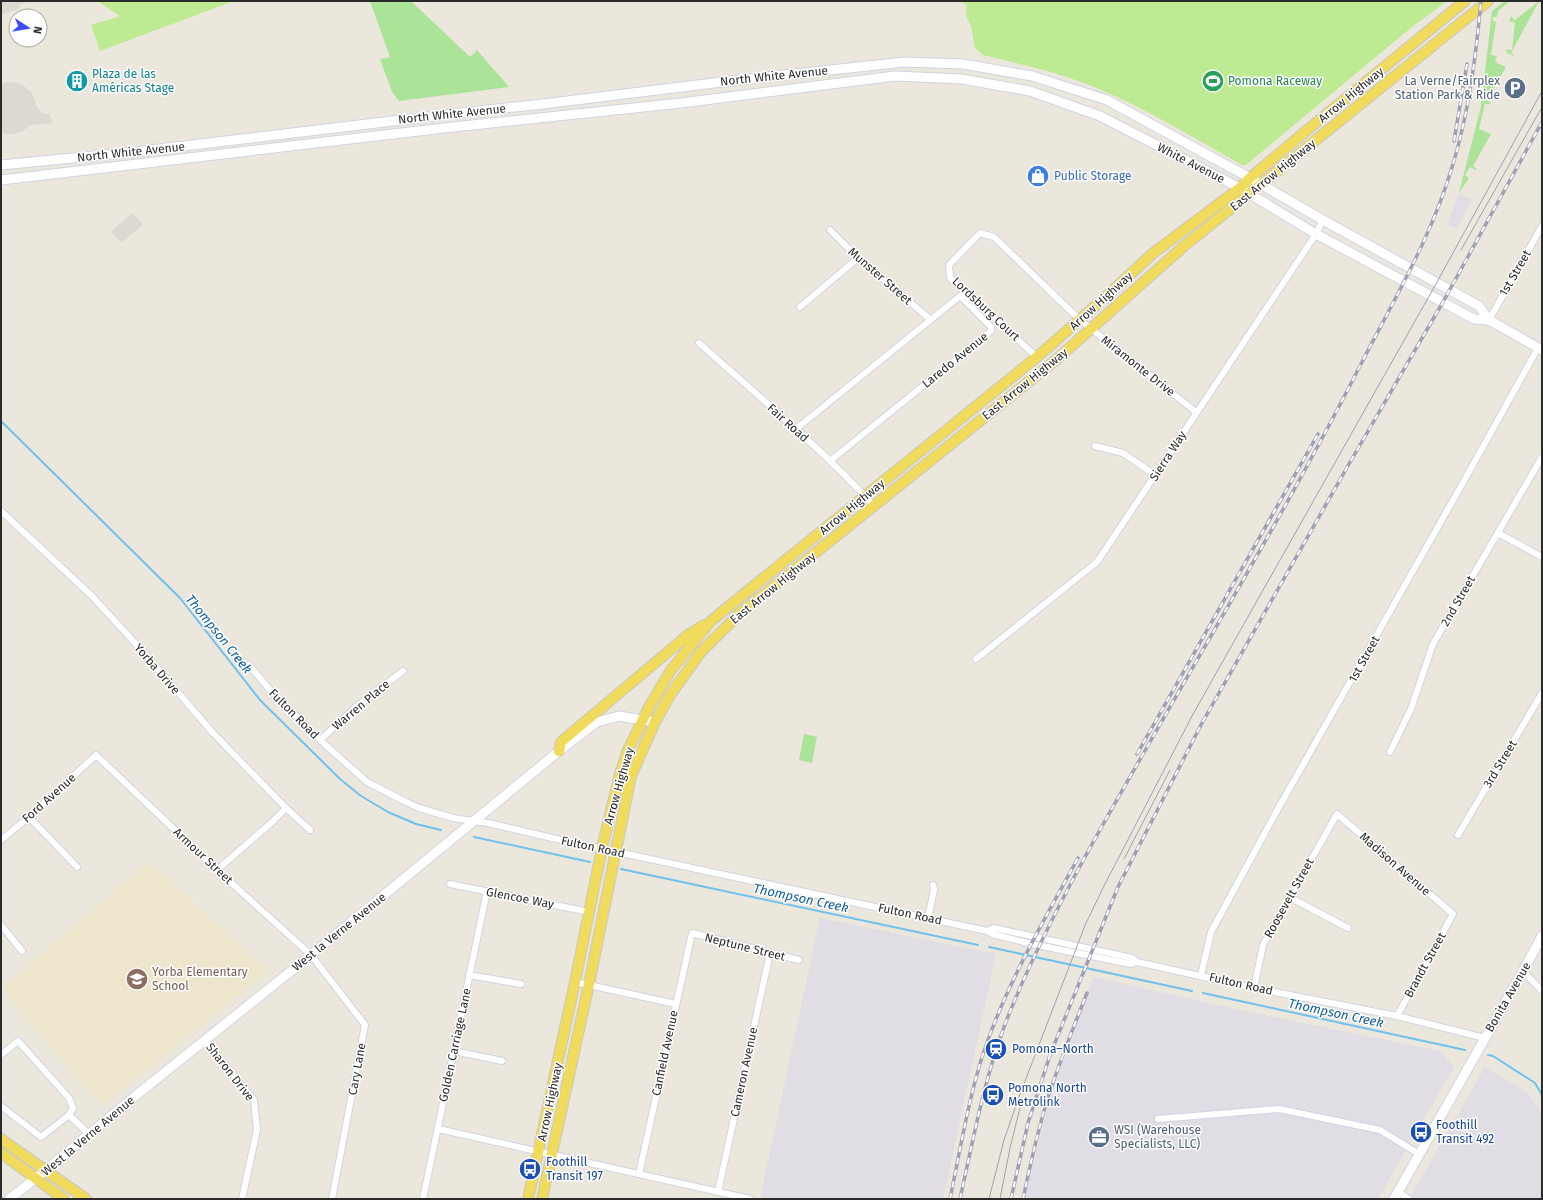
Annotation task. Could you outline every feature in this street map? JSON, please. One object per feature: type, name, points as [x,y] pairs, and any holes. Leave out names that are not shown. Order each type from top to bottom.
[{"type":"main road","name":"Arrow Highway","points":[[528,1199],[535,1165],[540,1151],[602,848],[620,774],[628,750],[642,719],[671,670],[711,621],[1037,357],[1152,254],[1240,188],[1250,178],[1465,1]]},
{"type":"main road","name":"East Arrow Highway","points":[[655,722],[670,695],[688,669],[721,631],[761,596],[1057,359],[1179,250],[1488,1]]},
{"type":"main road","name":"White Avenue","points":[[904,62],[963,64],[1032,76],[1113,104],[1250,178],[1323,220],[1480,306],[1488,320]]},
{"type":"main road","name":"North White Avenue","points":[[1,165],[134,152],[730,81],[904,62]]},
{"type":"main road","name":"White Avenue","points":[[895,76],[962,79],[1030,91],[1100,116],[1240,188],[1316,234],[1474,319],[1488,320],[1540,349]]},
{"type":"main road","name":"North White Avenue","points":[[1,180],[453,127],[681,103],[895,76]]},
{"type":"main road","points":[[559,751],[562,742],[688,635],[711,621]]},
{"type":"main road","name":"West la Verne Avenue","points":[[9,1199],[311,955],[559,751],[597,722],[619,716],[655,722]]},
{"type":"main road","name":"Arrow Highway","points":[[542,1199],[589,984],[631,776],[655,722]]},
{"type":"main road","name":"Bonita Avenue","points":[[1396,1196],[1524,971],[1542,936]]},
{"type":"main road","points":[[1,1139],[86,1199]]},
{"type":"main road","points":[[1,1154],[64,1199]]},
{"type":"street","name":"Sierra Way","points":[[976,659],[1097,562],[1316,234],[1323,220]]},
{"type":"street","name":"1st Street","points":[[1488,320],[1542,226]]},
{"type":"street","name":"Munster Street","points":[[830,230],[858,258],[931,320]]},
{"type":"street","name":"Lordsburg Court","points":[[1037,357],[950,278],[949,265],[980,233],[994,237],[1080,320]]},
{"type":"street","points":[[800,307],[858,258]]},
{"type":"street","name":"Laredo Avenue","points":[[796,429],[960,296],[991,327],[991,331],[830,462]]},
{"type":"street","name":"Miramonte Drive","points":[[1080,320],[1196,412]]},
{"type":"street","name":"Fair Road","points":[[698,343],[796,429],[874,506]]},
{"type":"street","name":"1st Street","points":[[1201,975],[1211,932],[1279,808],[1540,349]]},
{"type":"street","points":[[1095,446],[1123,453],[1155,476]]},
{"type":"street","name":"2nd Street","points":[[1390,752],[1411,710],[1433,644],[1542,457]]},
{"type":"street","name":"Yorba Drive","points":[[1,511],[92,596],[146,655],[213,733],[286,808],[310,830]]},
{"type":"street","points":[[1498,532],[1542,557]]},
{"type":"street","points":[[711,621],[721,631]]},
{"type":"street","name":"Fulton Road","points":[[248,665],[270,690],[320,740],[367,782],[378,789],[419,808],[453,818],[474,820],[987,931],[992,934],[1032,944],[1131,964],[1137,962],[1201,975],[1254,988],[1397,1016],[1485,1038]]},
{"type":"street","name":"Warren Place","points":[[320,740],[356,707],[403,671]]},
{"type":"street","name":"3rd Street","points":[[1458,835],[1542,693]]},
{"type":"street","name":"Ford Avenue","points":[[1,840],[29,817],[96,755]]},
{"type":"street","name":"Armour Street","points":[[96,755],[217,870],[311,955]]},
{"type":"street","points":[[217,870],[286,808]]},
{"type":"street","name":"Roosevelt Street","points":[[1254,988],[1263,945],[1337,814]]},
{"type":"street","name":"Madison Avenue","points":[[1337,814],[1453,914]]},
{"type":"street","points":[[29,817],[77,867]]},
{"type":"street","name":"Glencoe Way","points":[[450,884],[589,912]]},
{"type":"street","points":[[928,918],[934,890],[933,885]]},
{"type":"street","name":"Golden Carriage Lane","points":[[423,1199],[487,891]]},
{"type":"street","points":[[1290,897],[1348,928]]},
{"type":"street","name":"Brandt Street","points":[[1397,1016],[1453,914]]},
{"type":"street","points":[[1,925],[22,950]]},
{"type":"street","name":"Neptune Street","points":[[692,933],[799,960]]},
{"type":"street","name":"Canfield Avenue","points":[[639,1174],[692,933]]},
{"type":"street","name":"Cameron Avenue","points":[[718,1192],[770,953]]},
{"type":"street","name":"Cary Lane","points":[[311,955],[365,1025],[332,1199]]},
{"type":"street","points":[[1524,971],[1542,991]]},
{"type":"street","points":[[469,975],[521,984]]},
{"type":"street","points":[[575,982],[676,1004]]},
{"type":"street","name":"Sharon Drive","points":[[204,1040],[254,1100],[257,1130],[242,1199]]},
{"type":"street","points":[[1,1054],[18,1041],[69,1098],[73,1108],[69,1114],[41,1137],[1,1106]]},
{"type":"street","points":[[454,1051],[502,1061]]},
{"type":"street","points":[[1158,1119],[1279,1109],[1380,1130],[1420,1154]]},
{"type":"street","points":[[69,1114],[89,1134]]},
{"type":"street","points":[[438,1129],[750,1199]]},
{"type":"street","points":[[1396,1196],[1409,1199]]},
{"type":"shaded area","points":[[1,1],[29,1],[19,5],[20,8],[8,8],[8,12],[1,15]]},
{"type":"shaded area","points":[[10,82],[24,86],[32,93],[37,107],[42,113],[49,114],[53,123],[31,125],[21,132],[14,134],[1,133],[1,84]]},
{"type":"shaded area","points":[[1459,193],[1472,200],[1457,229],[1447,224]]},
{"type":"shaded area","points":[[133,213],[143,225],[121,243],[111,231]]},
{"type":"shaded area","name":"Yorba Elementary School","points":[[149,861],[268,971],[102,1106],[4,992],[5,986]]},
{"type":"shaded area","points":[[820,918],[996,954],[943,1199],[760,1199]]},
{"type":"shaded area","points":[[1093,977],[1254,1013],[1441,1051],[1454,1067],[1378,1199],[1024,1199],[1051,1095]]},
{"type":"shaded area","points":[[1485,1067],[1528,1093],[1542,1113],[1542,1199],[1409,1199]]},
{"type":"green space","points":[[97,1],[234,1],[100,51],[91,25],[120,16]]},
{"type":"green space","points":[[370,1],[411,1],[470,57],[477,50],[509,87],[399,101],[392,92],[380,59],[390,57]]},
{"type":"green space","name":"Pomona Raceway","points":[[961,1],[1447,1],[1412,27],[1246,165],[1242,165],[1188,134],[1113,95],[1053,73],[983,55],[975,48],[971,26],[966,16],[967,6]]},
{"type":"green space","points":[[1505,1],[1510,1],[1498,11],[1497,17],[1493,17],[1493,21],[1496,22],[1491,55],[1497,56],[1495,62],[1506,67],[1487,100],[1491,103],[1485,104],[1479,129],[1491,134],[1473,166],[1477,169],[1476,170],[1470,167],[1465,175],[1469,178],[1459,193],[1481,106],[1492,11]]},
{"type":"green space","points":[[1539,1],[1542,1],[1542,3],[1538,3],[1511,53],[1516,57],[1507,53],[1506,49],[1512,50],[1515,22],[1509,21],[1511,16],[1515,20]]},
{"type":"green space","points":[[804,734],[817,737],[812,763],[799,760]]},
{"type":"waterway","name":"Thompson Creek","points":[[1,421],[180,598],[260,700],[340,779],[361,796],[388,812],[416,824],[441,830]]},
{"type":"waterway","name":"Thompson Creek","points":[[474,837],[590,862]]},
{"type":"waterway","name":"Thompson Creek","points":[[621,869],[978,945]]},
{"type":"waterway","name":"Thompson Creek","points":[[989,947],[1192,991]]},
{"type":"waterway","name":"Thompson Creek","points":[[1203,993],[1465,1050]]},
{"type":"waterway","name":"Thompson Creek","points":[[1488,1055],[1493,1056],[1535,1083],[1542,1095]]},
{"type":"tram line","points":[[989,1199],[1004,1140],[1020,1094],[1086,923],[1105,884],[1192,716],[1437,282],[1542,91]]},
{"type":"tram line","points":[[1461,250],[1542,107]]},
{"type":"tram line","points":[[1124,859],[1170,770]]},
{"type":"tram line","points":[[1000,1199],[1020,1108]]},
{"type":"railway","points":[[960,1199],[993,1059],[1009,1014],[1039,946],[1109,813],[1310,460],[1400,289],[1435,216],[1459,144],[1468,104],[1481,1]]},
{"type":"railway","points":[[1454,141],[1467,64]]},
{"type":"railway","points":[[1011,1199],[1028,1123],[1050,1055],[1118,887],[1202,723],[1443,302],[1542,122]]},
{"type":"railway","points":[[1137,754],[1318,434]]},
{"type":"railway","points":[[950,1199],[973,1090],[992,1028],[1026,954],[1078,858]]},
{"type":"railway","points":[[1023,1199],[1034,1148],[1048,1097],[1087,993]]},
{"type":"place","name":"Plaza de las Américas Stage","points":[[77,81]]},
{"type":"place","name":"Pomona Raceway","points":[[1213,81]]},
{"type":"place","name":"La Verne/Fairplex Station Park & Ride","points":[[1515,88]]},
{"type":"place","name":"Public Storage","points":[[1038,176]]},
{"type":"place","name":"Yorba Elementary School","points":[[137,979]]},
{"type":"place","name":"Pomona–North","points":[[996,1049]]},
{"type":"place","name":"Pomona North Metrolink","points":[[993,1095]]},
{"type":"place","name":"Foothill Transit 492","points":[[1421,1132]]},
{"type":"place","name":"WSI (Warehouse Specialists, LLC)","points":[[1099,1137]]},
{"type":"place","name":"Foothill Transit 197","points":[[530,1169]]}]
